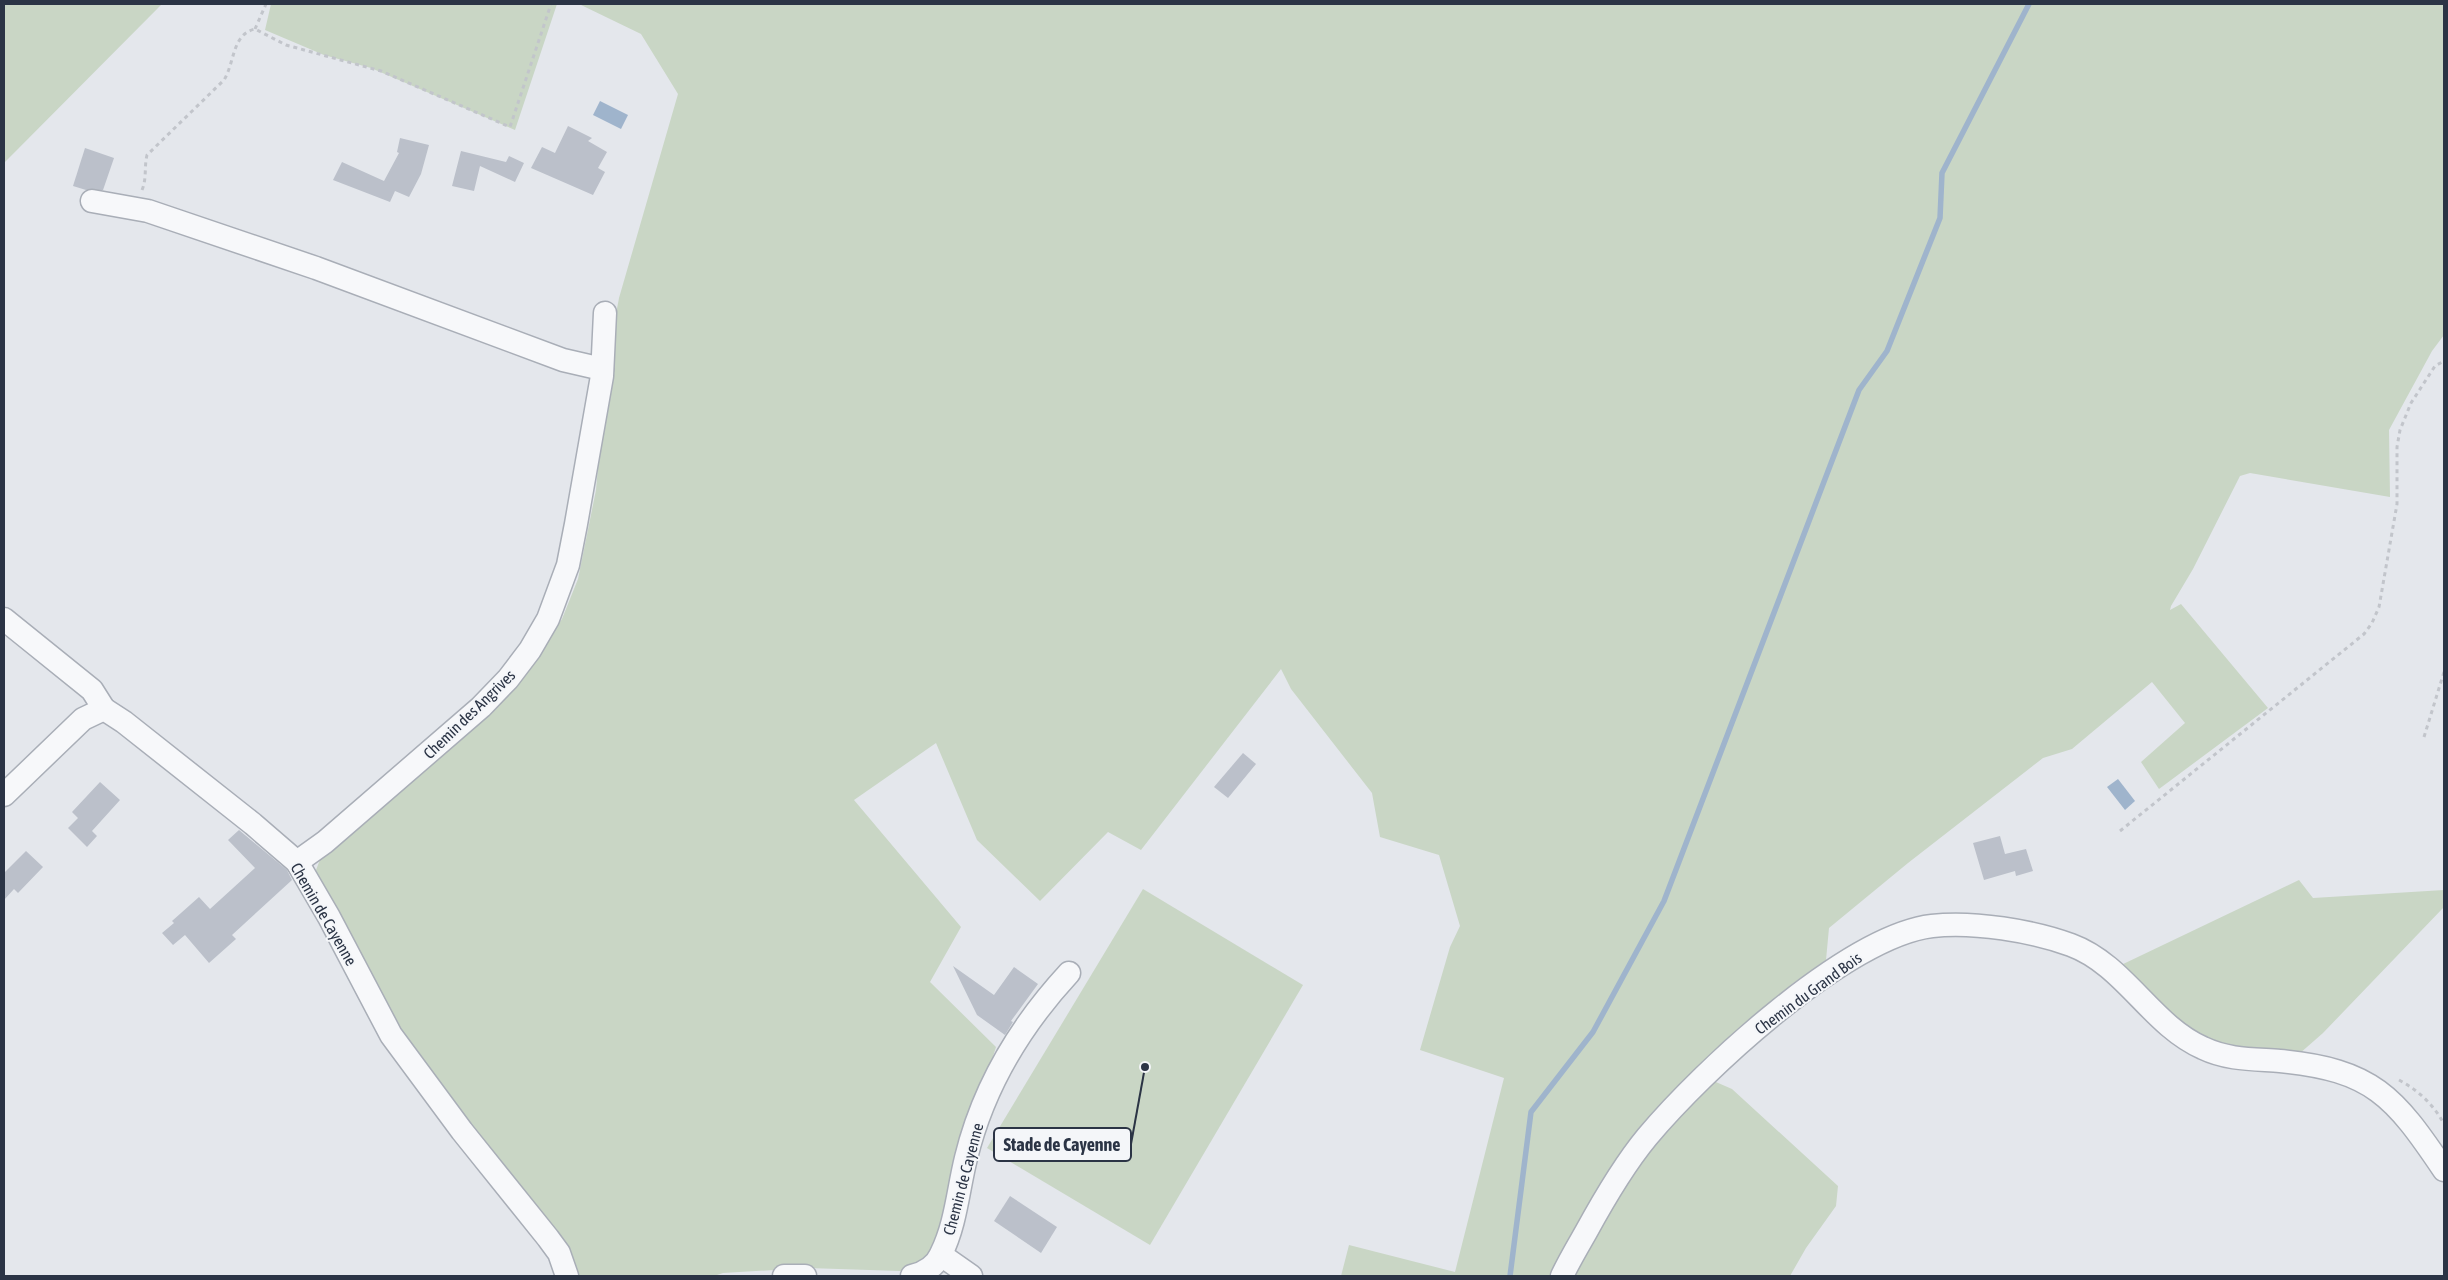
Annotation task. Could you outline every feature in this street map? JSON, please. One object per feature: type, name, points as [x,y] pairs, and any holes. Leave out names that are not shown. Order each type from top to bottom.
[{"type":"street","points":[[92,201],[148,212],[316,268],[563,360],[602,369]]},
{"type":"street","name":"Chemin des Angrives","points":[[297,862],[325,842],[481,706],[508,680],[530,650],[548,619],[568,564],[602,369],[605,313]]},
{"type":"street","points":[[4,619],[92,690],[104,709],[83,719],[4,795]]},
{"type":"street","name":"Chemin de Cayenne","points":[[104,709],[124,722],[253,824],[297,862],[329,916],[391,1035],[462,1131],[559,1253],[567,1276]]},
{"type":"street","name":"Chemin du Grand Bois","points":[[1562,1276],[1617,1178],[1646,1138],[1712,1069],[1767,1020],[1850,958],[1908,932],[1932,926],[1962,925],[2004,929],[2052,939],[2074,946],[2108,968],[2162,1022],[2199,1047],[2215,1054],[2236,1058],[2312,1064],[2362,1079],[2390,1099],[2444,1170]]},
{"type":"street","name":"Chemin de Cayenne","points":[[912,1276],[920,1274],[934,1265],[941,1255],[951,1230],[966,1158],[975,1126],[1009,1051],[1029,1020],[1069,973]]},
{"type":"street","points":[[941,1255],[972,1276]]},
{"type":"street","points":[[784,1276],[805,1276]]},
{"type":"path","points":[[255,29],[266,4]]},
{"type":"path","points":[[133,209],[146,181],[144,167],[147,155],[224,80],[231,68],[237,42],[248,30],[255,29],[286,45],[381,71],[510,127],[551,4]]},
{"type":"path","points":[[2120,831],[2364,634],[2372,623],[2379,607],[2397,504],[2397,447],[2400,430],[2411,403],[2435,366],[2444,361]]},
{"type":"path","points":[[2424,737],[2444,672]]},
{"type":"green space","points":[[4,4],[162,4],[4,163]]},
{"type":"green space","points":[[271,4],[557,4],[515,130],[371,68],[324,55],[265,30]]},
{"type":"green space","points":[[579,4],[2444,4],[2444,335],[2432,351],[2389,430],[2390,497],[2250,473],[2240,476],[2193,569],[2171,606],[2170,610],[2181,604],[2268,708],[2159,789],[2141,762],[2185,723],[2152,682],[2072,749],[2043,758],[1908,863],[1829,928],[1826,960],[1792,984],[1702,1076],[1732,1089],[1838,1186],[1836,1206],[1806,1248],[1790,1276],[1341,1276],[1349,1245],[1455,1272],[1504,1078],[1420,1050],[1450,947],[1460,926],[1439,855],[1380,837],[1372,793],[1291,689],[1281,669],[1141,850],[1108,832],[1040,901],[977,840],[936,743],[854,800],[961,927],[930,982],[996,1047],[933,1252],[919,1265],[900,1271],[808,1268],[723,1273],[714,1276],[578,1276],[575,1269],[395,1027],[319,891],[316,870],[321,857],[528,668],[562,619],[578,579],[596,490],[607,362],[619,298],[678,94],[641,34]]},
{"type":"green space","points":[[2299,880],[2313,898],[2444,890],[2444,907],[2323,1033],[2299,1054],[2213,1045],[2191,1035],[2119,966]]},
{"type":"green space","points":[[1143,889],[1303,985],[1150,1245],[987,1148]]},
{"type":"water","points":[[600,101],[628,115],[621,129],[593,115]]},
{"type":"water","points":[[2118,779],[2135,801],[2125,810],[2107,787]]},
{"type":"building","points":[[568,126],[592,138],[588,141],[607,152],[598,168],[605,172],[593,195],[531,168],[542,147],[555,153]]},
{"type":"building","points":[[400,138],[429,145],[421,174],[409,197],[395,191],[390,202],[333,180],[342,162],[384,181],[399,153],[397,152]]},
{"type":"building","points":[[85,148],[114,158],[103,190],[86,190],[73,186]]},
{"type":"building","points":[[461,151],[506,162],[509,156],[524,163],[515,182],[480,166],[474,191],[452,186]]},
{"type":"building","points":[[1243,753],[1256,764],[1228,798],[1214,787]]},
{"type":"building","points":[[100,782],[120,800],[92,831],[97,836],[87,847],[68,828],[78,818],[72,812]]},
{"type":"building","points":[[239,830],[287,870],[292,880],[232,935],[236,939],[209,963],[185,935],[173,945],[162,933],[174,923],[172,921],[199,897],[210,909],[255,868],[228,840]]},
{"type":"building","points":[[2000,836],[2005,854],[2026,849],[2033,871],[2016,876],[2015,871],[1984,880],[1973,843]]},
{"type":"building","points":[[26,851],[43,867],[18,893],[14,889],[4,900],[4,873]]},
{"type":"building","points":[[953,966],[994,995],[1014,967],[1038,984],[1011,1021],[1013,1022],[1005,1035],[977,1015]]},
{"type":"building","points":[[1010,1196],[1057,1227],[1041,1253],[994,1221]]},
{"type":"waterway","points":[[1510,1276],[1531,1112],[1593,1032],[1664,901],[1859,390],[1887,351],[1940,218],[1942,173],[2029,4]]},
{"type":"place","name":"Stade de Cayenne","points":[[1145,1067]]}]
